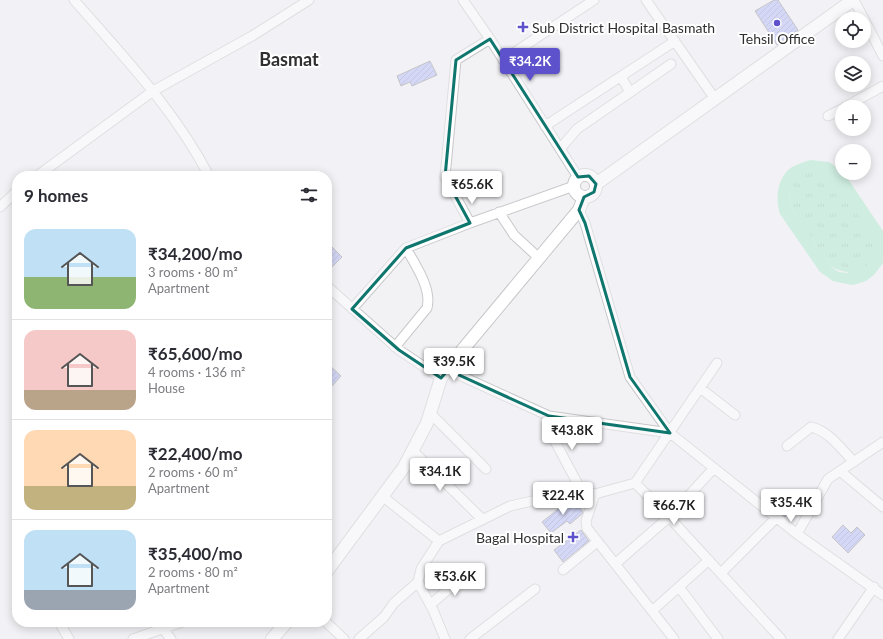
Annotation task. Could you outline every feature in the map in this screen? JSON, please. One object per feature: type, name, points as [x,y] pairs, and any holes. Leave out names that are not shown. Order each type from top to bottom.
[{"type":"main road","points":[[596,184],[589,176],[584,175],[576,182],[575,191],[584,197],[594,192],[596,184],[853,0]]},
{"type":"main road","points":[[332,564],[404,467],[427,423],[445,374],[464,348],[579,210],[584,197]]},
{"type":"main road","points":[[272,639],[283,627]]},
{"type":"street","points":[[74,0],[153,91],[197,152],[206,171]]},
{"type":"street","points":[[44,171],[153,91],[252,36],[309,0]]},
{"type":"street","points":[[352,309],[406,248],[576,182],[560,149],[546,126],[463,0]]},
{"type":"street","points":[[503,60],[594,0]]},
{"type":"street","points":[[646,0],[715,99]]},
{"type":"street","points":[[853,0],[860,12]]},
{"type":"street","points":[[871,33],[883,56]]},
{"type":"street","points":[[470,223],[445,177],[456,60],[490,39]]},
{"type":"street","points":[[546,126],[675,41]]},
{"type":"street","points":[[560,149],[577,129],[671,64]]},
{"type":"street","points":[[621,76],[630,92]]},
{"type":"street","points":[[858,100],[883,86]]},
{"type":"street","points":[[828,116],[835,112]]},
{"type":"street","points":[[0,207],[12,196]]},
{"type":"street","points":[[579,210],[586,223],[630,377],[670,433],[797,534],[874,587],[883,595]]},
{"type":"street","points":[[500,212],[514,235],[539,258]]},
{"type":"street","points":[[395,347],[427,308],[429,300],[427,289],[406,248]]},
{"type":"street","points":[[332,291],[395,347],[445,374],[549,416],[670,433]]},
{"type":"street","points":[[359,639],[384,617],[394,603],[418,582],[421,569],[439,541],[510,506],[581,490],[595,494],[635,483],[717,363]]},
{"type":"street","points":[[700,388],[735,415]]},
{"type":"street","points":[[430,413],[486,469]]},
{"type":"street","points":[[549,416],[550,432],[581,490]]},
{"type":"street","points":[[787,446],[811,426],[820,429],[828,435],[854,462]]},
{"type":"street","points":[[797,534],[828,479],[883,442]]},
{"type":"street","points":[[413,450],[482,519]]},
{"type":"street","points":[[615,564],[669,517],[714,468]]},
{"type":"street","points":[[840,470],[883,507]]},
{"type":"street","points":[[635,483],[669,517],[781,639]]},
{"type":"street","points":[[595,494],[586,528],[674,639]]},
{"type":"street","points":[[382,496],[439,541]]},
{"type":"street","points":[[720,573],[776,518]]},
{"type":"street","points":[[563,570],[597,542]]},
{"type":"street","points":[[652,611],[709,560]]},
{"type":"street","points":[[430,605],[466,574]]},
{"type":"street","points":[[418,582],[446,639]]},
{"type":"street","points":[[679,587],[718,639]]},
{"type":"street","points":[[838,639],[874,587]]},
{"type":"street","points":[[470,639],[535,589]]},
{"type":"street","points":[[62,627],[68,639]]},
{"type":"street","points":[[134,639],[168,627]]},
{"type":"street","points":[[331,627],[344,639]]},
{"type":"street","points":[[163,629],[171,639]]},
{"type":"highlighted area","points":[[490,39],[578,177],[589,176],[596,184],[594,192],[584,197],[579,210],[585,223],[630,377],[670,433],[549,416],[448,370],[441,378],[399,350],[352,309],[406,248],[470,223],[445,177],[456,60]]},
{"type":"green space","points":[[810,160],[829,162],[835,166],[835,180],[849,180],[883,231],[883,263],[874,275],[866,281],[853,285],[842,283],[833,281],[820,272],[780,214],[778,208],[778,189],[780,182],[787,171]],"holes":[[[789,195],[848,273],[839,272],[830,266],[791,207]]]},
{"type":"green space","points":[[814,171],[825,174],[834,179],[875,241],[873,255],[869,263],[860,271],[842,271],[830,266],[791,207],[790,194],[794,183],[797,179],[807,173]]},
{"type":"building","name":"Tehsil Office","points":[[774,0],[778,0],[798,30],[777,45],[755,11]]},
{"type":"building","points":[[430,61],[437,75],[412,86],[410,82],[401,86],[397,76]]},
{"type":"building","points":[[332,247],[342,257],[332,267]]},
{"type":"building","points":[[332,368],[341,376],[332,386]]},
{"type":"building","points":[[775,491],[794,507],[785,517],[766,501]]},
{"type":"building","points":[[572,498],[583,512],[582,514],[570,524],[567,521],[551,533],[542,522]]},
{"type":"building","points":[[843,525],[851,533],[857,527],[865,535],[848,553],[832,537]]},
{"type":"building","points":[[581,530],[589,541],[563,562],[554,550]]},
{"type":"place","name":"Tehsil Office","points":[[777,23]]},
{"type":"place","name":"Sub District Hospital Basmath","points":[[523,27]]},
{"type":"place","name":"Bagal Hospital","points":[[573,537]]},
{"type":"district","name":"Basmat","points":[[289,59]]}]
